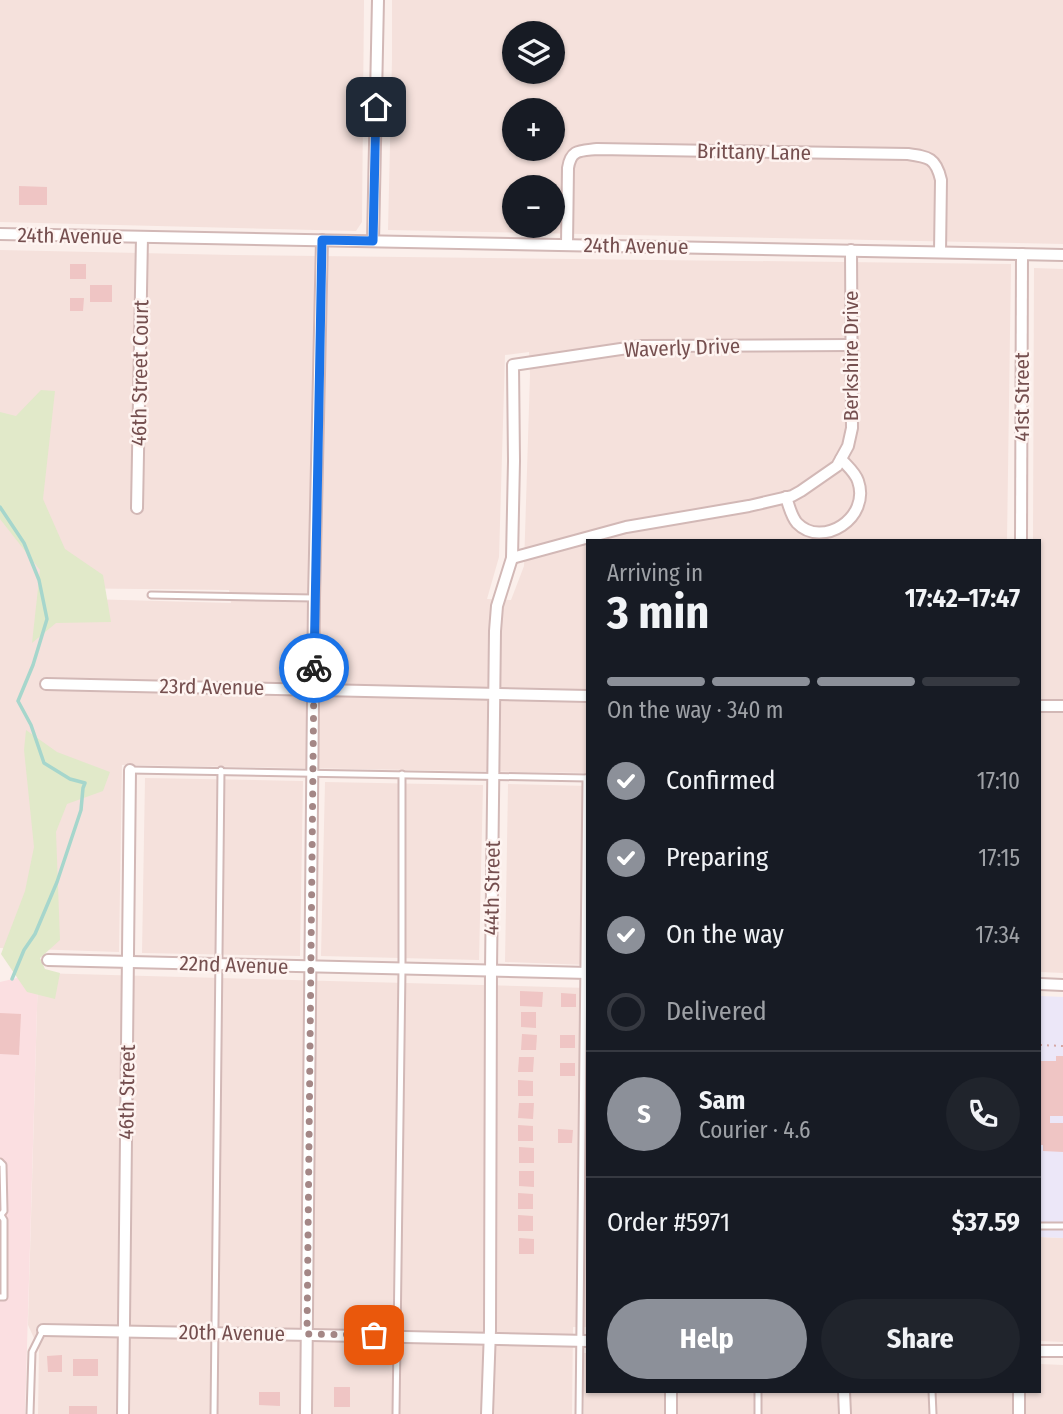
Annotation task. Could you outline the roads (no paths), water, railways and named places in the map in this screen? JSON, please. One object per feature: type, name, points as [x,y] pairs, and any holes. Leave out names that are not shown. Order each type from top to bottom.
[{"type":"street","points":[[373,241],[378,0]]},
{"type":"street","name":"Brittany Lane","points":[[567,244],[568,169],[570,158],[580,151],[597,149],[908,154],[929,158],[936,164],[939,172],[940,252]]},
{"type":"street","name":"24th Avenue","points":[[0,234],[1063,255]]},
{"type":"street","name":"46th Street Court","points":[[137,508],[142,237]]},
{"type":"street","points":[[306,1414],[314,598],[322,240]]},
{"type":"street","name":"Berkshire Drive","points":[[841,459],[852,428],[851,250]]},
{"type":"street","name":"41st Street","points":[[1021,539],[1022,254]]},
{"type":"street","name":"Waverly Drive","points":[[513,365],[641,346],[851,345]]},
{"type":"street","name":"44th Street","points":[[487,1414],[497,606],[512,558],[513,365]]},
{"type":"street","points":[[512,558],[626,527],[786,497],[810,485],[837,466],[841,459],[855,475],[861,494],[860,503],[852,519],[842,527],[822,532],[799,525],[786,497]]},
{"type":"street","name":"23rd Avenue","points":[[46,684],[586,696]]},
{"type":"street","points":[[1041,706],[1063,706]]},
{"type":"street","name":"46th Street","points":[[123,1414],[130,770]]},
{"type":"street","name":"22nd Avenue","points":[[48,960],[586,973]]},
{"type":"street","points":[[1041,984],[1063,985]]},
{"type":"street","name":"20th Avenue","points":[[43,1330],[584,1341]]},
{"type":"street","points":[[1041,1351],[1063,1351]]},
{"type":"street","points":[[671,1393],[671,1414]]},
{"type":"street","points":[[844,1393],[845,1414]]},
{"type":"street","points":[[1019,1393],[1019,1414]]},
{"type":"lane","points":[[151,595],[314,598]]},
{"type":"lane","points":[[130,770],[586,778]]},
{"type":"lane","points":[[214,1414],[220,770]]},
{"type":"lane","points":[[396,1414],[402,774]]},
{"type":"lane","points":[[579,1414],[584,1341],[586,973]]},
{"type":"lane","points":[[0,1162],[3,1164],[4,1211],[1,1215],[4,1220],[4,1297],[0,1297]]},
{"type":"lane","points":[[1041,1226],[1063,1226]]},
{"type":"lane","points":[[30,1414],[32,1352],[43,1330]]},
{"type":"lane","points":[[758,1393],[758,1414]]},
{"type":"lane","points":[[933,1393],[933,1414]]},
{"type":"waterway","points":[[0,507],[24,543],[39,580],[47,619],[33,665],[18,701],[31,725],[44,763],[70,779],[85,783],[81,810],[57,882],[12,979]]}]
